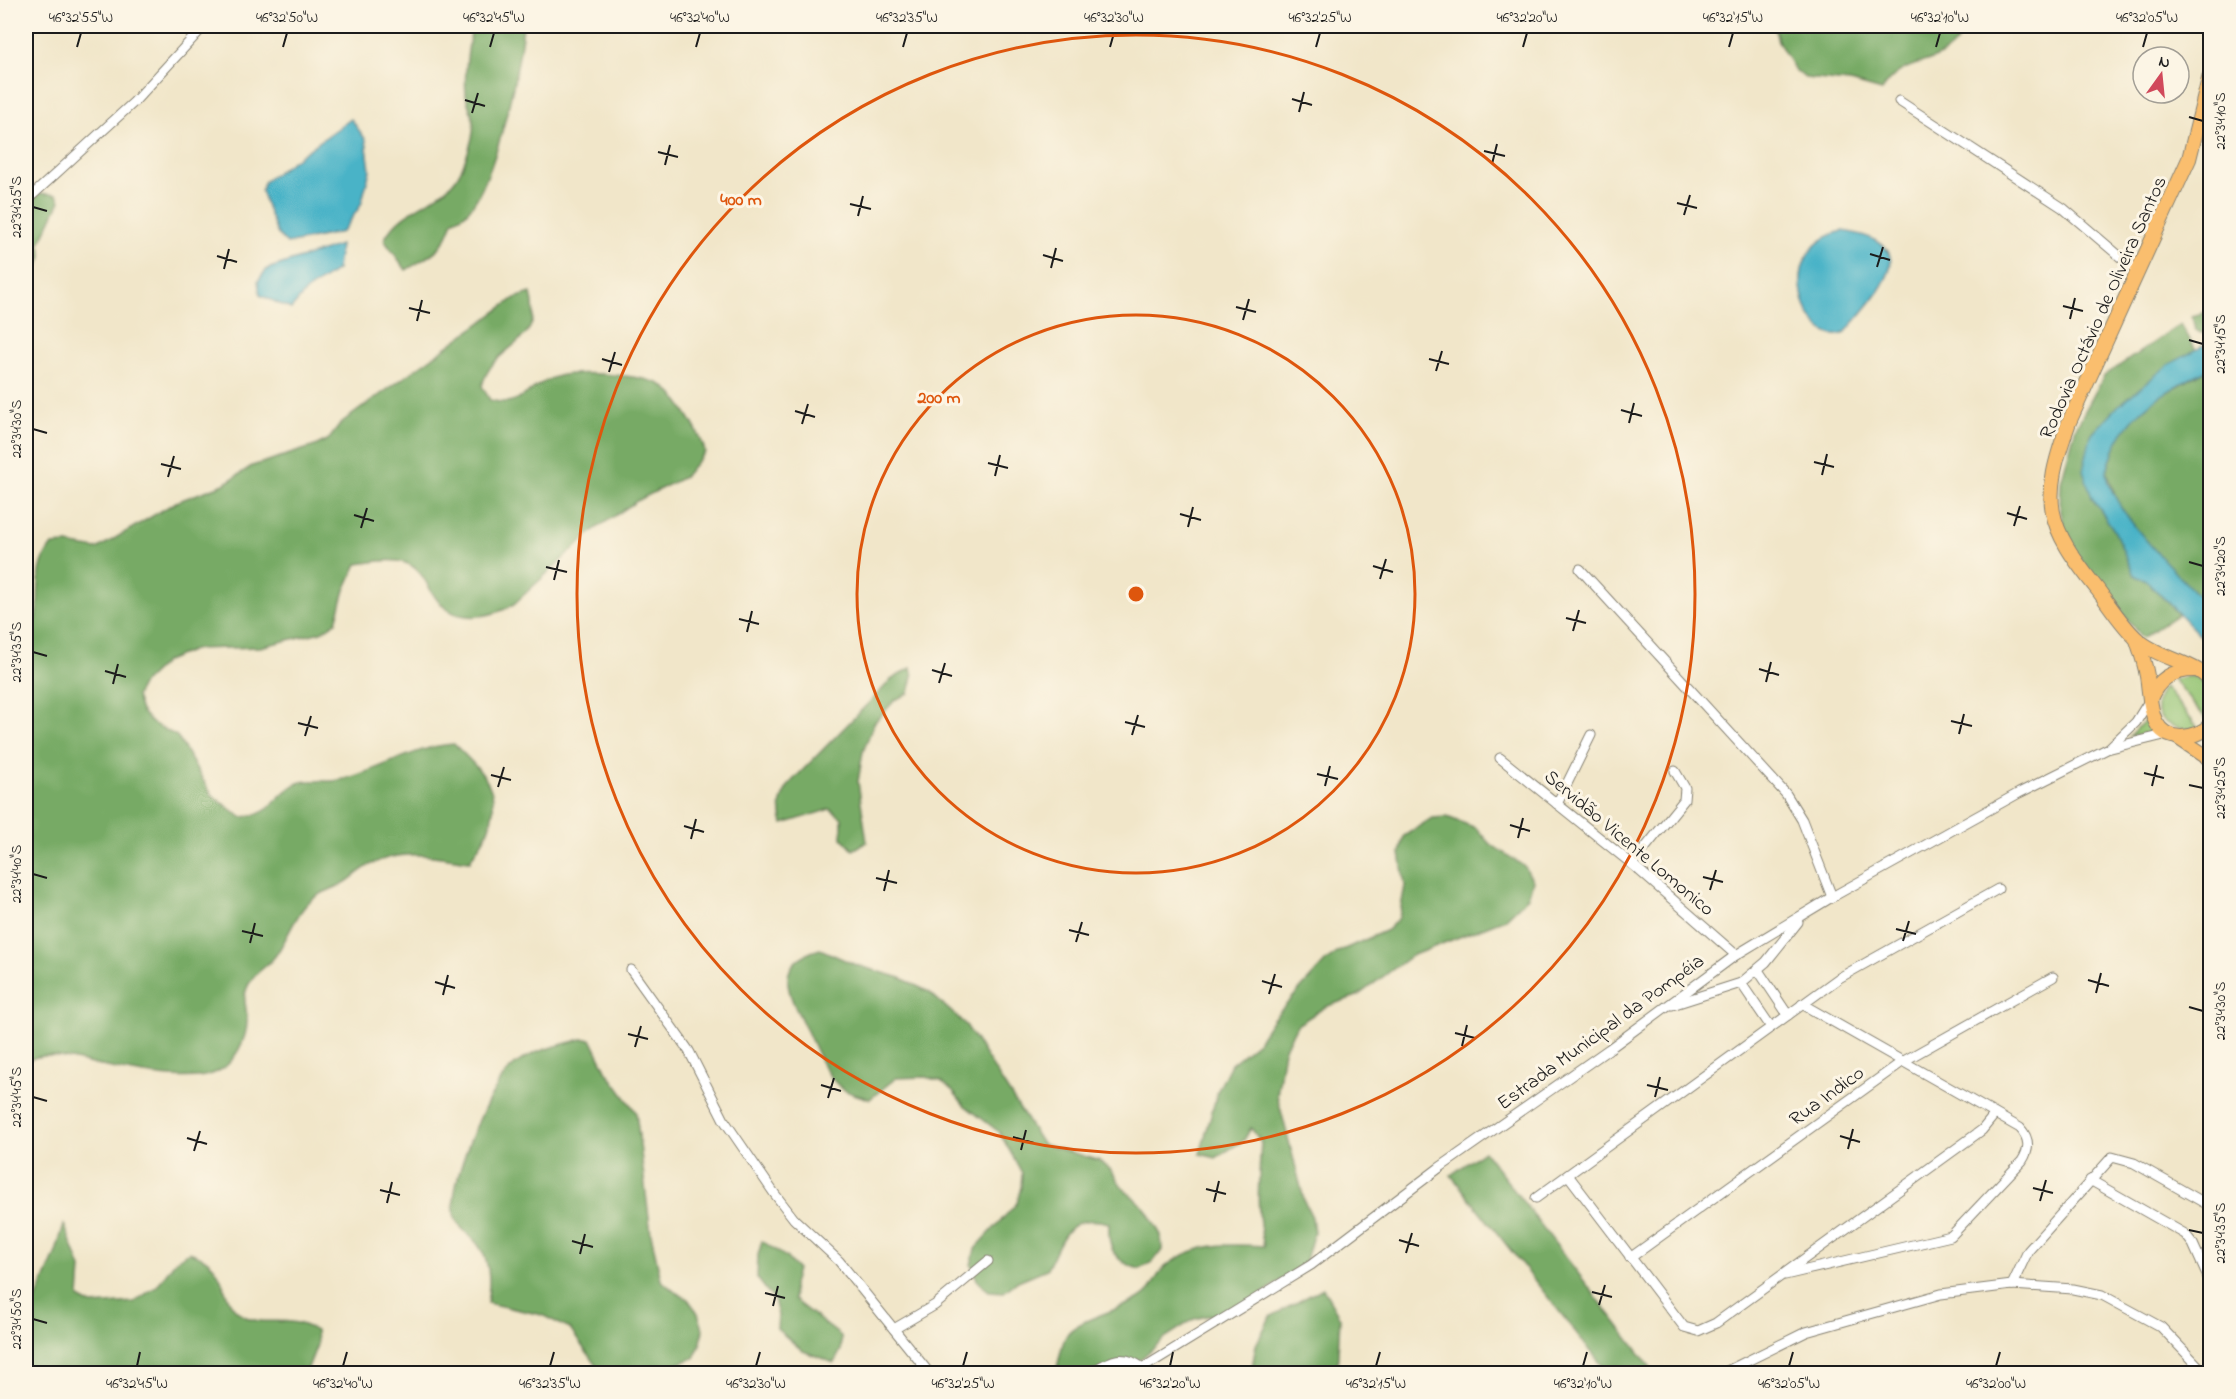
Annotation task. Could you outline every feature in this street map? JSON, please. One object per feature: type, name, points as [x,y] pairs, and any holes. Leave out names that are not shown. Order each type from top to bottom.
[{"type":"main road","name":"Rodovia Octávio de Oliveira Santos","points":[[2173,736],[2154,721],[2149,701],[2147,675],[2138,640],[2073,557],[2053,522],[2050,503],[2056,459],[2069,422],[2189,159],[2211,75]]},
{"type":"main road","name":"Rodovia Octávio de Oliveira Santos","points":[[2138,640],[2211,680]]},
{"type":"main road","points":[[2149,701],[2156,685],[2162,679],[2175,673],[2196,670]]},
{"type":"main road","points":[[2173,736],[2190,736],[2205,731],[2211,725]]},
{"type":"main road","points":[[2173,736],[2211,759]]},
{"type":"street","points":[[26,201],[134,102],[204,26]]},
{"type":"street","points":[[1899,101],[2063,208],[2138,272]]},
{"type":"street","points":[[1580,569],[1786,794],[1802,820],[1832,897]]},
{"type":"street","name":"Estrada Municipal da Pompéia","points":[[2107,749],[2136,722],[2149,701]]},
{"type":"street","points":[[1557,804],[1592,735]]},
{"type":"street","name":"Estrada Municipal da Pompéia","points":[[1133,1374],[1311,1265],[1439,1168],[1736,955],[1802,918],[1832,897],[2019,794],[2107,749],[2142,738],[2173,736]]},
{"type":"street","name":"Servidão Vicente Lomonico","points":[[1500,758],[1632,864],[1736,955]]},
{"type":"street","points":[[1632,864],[1684,800],[1685,788],[1674,771]]},
{"type":"street","points":[[1536,1198],[1802,1004],[1866,961],[1998,890]]},
{"type":"street","points":[[1664,1008],[1741,983],[1758,970],[1802,918]]},
{"type":"street","points":[[631,970],[689,1051],[724,1120],[774,1193],[794,1219],[839,1261],[930,1374]]},
{"type":"street","points":[[1758,970],[1788,1015]]},
{"type":"street","name":"Rua Indico","points":[[1630,1258],[1902,1062],[2052,977]]},
{"type":"street","points":[[1741,983],[1771,1027]]},
{"type":"street","points":[[1782,1276],[1940,1240],[1958,1231],[2022,1161],[2029,1142],[2020,1128],[1802,1004]]},
{"type":"street","points":[[1568,1175],[1684,1327],[1698,1331],[1716,1323],[1982,1130],[1995,1114]]},
{"type":"street","points":[[2012,1285],[2028,1251],[2112,1157],[2134,1163],[2211,1206]]},
{"type":"street","points":[[2090,1180],[2185,1234],[2193,1244],[2211,1282]]},
{"type":"street","points":[[894,1329],[935,1305],[988,1261]]},
{"type":"street","points":[[1721,1374],[1806,1332],[1941,1294],[2012,1285],[2073,1288],[2102,1295],[2161,1327],[2206,1374]]},
{"type":"street","points":[[1088,1374],[1123,1358],[1130,1359],[1143,1368]]},
{"type":"green space","points":[[473,26],[523,26],[505,123],[488,175],[478,196],[463,216],[453,221],[446,239],[436,251],[406,270],[384,240],[400,220],[449,186],[463,165],[469,150],[473,127],[466,87],[467,60]]},
{"type":"green space","points":[[1774,26],[1967,26],[1949,50],[1903,70],[1888,82],[1882,91],[1850,82],[1805,78],[1794,69],[1778,41]]},
{"type":"green space","points":[[40,193],[57,195],[60,201],[39,245],[41,260],[26,282],[26,206]]},
{"type":"green space","points":[[531,293],[534,311],[531,324],[517,343],[488,371],[482,386],[490,400],[501,402],[517,399],[545,381],[564,375],[624,376],[660,384],[673,395],[687,414],[703,444],[705,452],[684,477],[637,501],[594,530],[513,605],[495,613],[466,616],[448,610],[440,603],[416,569],[406,563],[385,560],[357,564],[345,590],[336,622],[321,632],[260,647],[196,649],[166,661],[143,683],[136,696],[141,711],[152,723],[177,736],[212,795],[241,817],[261,813],[268,809],[283,793],[298,783],[339,780],[425,749],[454,744],[483,775],[493,796],[491,821],[485,837],[470,861],[421,855],[396,856],[369,866],[346,882],[311,900],[298,916],[276,955],[256,974],[247,988],[245,1034],[234,1057],[217,1072],[206,1076],[177,1077],[128,1071],[54,1056],[26,1061],[26,628],[31,629],[35,618],[41,566],[52,545],[67,544],[97,549],[176,502],[224,484],[252,466],[315,446],[329,439],[342,422],[515,298]]},
{"type":"green space","points":[[2210,311],[2210,335],[2195,331],[2192,316]]},
{"type":"green space","points":[[2181,324],[2196,350],[2140,388],[2091,435],[2092,498],[2114,530],[2134,575],[2148,582],[2178,614],[2142,638],[2075,553],[2065,534],[2060,507],[2061,481],[2076,427],[2104,376]]},
{"type":"green space","points":[[2210,368],[2210,615],[2162,563],[2118,505],[2107,471],[2118,438],[2129,422],[2158,397]]},
{"type":"green space","points":[[911,668],[913,676],[909,693],[895,700],[874,723],[863,752],[858,782],[867,842],[853,850],[842,838],[842,818],[830,809],[783,824],[781,801],[792,781],[892,679]]},
{"type":"green space","points":[[2190,676],[2198,678],[2210,689],[2208,721],[2173,679]]},
{"type":"green space","points":[[2164,686],[2198,728],[2178,728],[2163,720],[2158,713],[2157,706]]},
{"type":"green space","points":[[2146,719],[2152,732],[2130,736]]},
{"type":"green space","points":[[1447,817],[1476,828],[1489,843],[1525,867],[1533,881],[1528,897],[1505,919],[1411,956],[1357,996],[1325,1007],[1297,1025],[1284,1050],[1277,1095],[1305,1203],[1312,1217],[1314,1232],[1305,1264],[1240,1309],[1194,1319],[1166,1337],[1136,1363],[1095,1374],[1070,1373],[1057,1367],[1064,1340],[1071,1330],[1088,1320],[1138,1299],[1151,1288],[1160,1272],[1175,1260],[1187,1253],[1211,1247],[1264,1246],[1259,1208],[1261,1142],[1251,1128],[1244,1140],[1216,1158],[1200,1154],[1218,1090],[1231,1064],[1257,1043],[1273,1019],[1326,961],[1340,951],[1387,930],[1399,918],[1405,886],[1400,853],[1404,836],[1432,818]]},
{"type":"green space","points":[[820,949],[856,965],[901,978],[929,992],[966,1025],[1042,1144],[1098,1160],[1110,1169],[1122,1187],[1145,1208],[1161,1235],[1162,1250],[1153,1262],[1139,1269],[1124,1263],[1111,1247],[1109,1223],[1084,1221],[1068,1230],[1047,1269],[1018,1281],[1004,1292],[989,1291],[978,1282],[971,1265],[975,1249],[1017,1203],[1022,1173],[999,1132],[964,1105],[941,1081],[925,1077],[896,1078],[870,1099],[847,1091],[834,1081],[817,1053],[795,1007],[788,984],[789,973],[794,964],[804,956]]},
{"type":"green space","points":[[582,1039],[591,1039],[607,1072],[636,1112],[651,1234],[661,1280],[688,1299],[698,1313],[703,1329],[701,1343],[694,1358],[653,1373],[601,1373],[570,1329],[542,1315],[487,1303],[489,1278],[483,1253],[455,1218],[456,1185],[462,1163],[491,1096],[502,1079],[511,1068],[527,1057],[545,1049]]},
{"type":"green space","points":[[1484,1151],[1655,1373],[1608,1373],[1451,1175]]},
{"type":"green space","points":[[64,1224],[81,1268],[79,1298],[92,1305],[134,1302],[157,1286],[176,1260],[189,1252],[212,1265],[219,1274],[235,1309],[244,1316],[260,1321],[296,1323],[316,1331],[317,1345],[306,1373],[26,1373],[26,1314],[30,1314],[56,1252]]},
{"type":"green space","points":[[762,1241],[786,1257],[797,1269],[793,1285],[794,1300],[841,1336],[841,1350],[834,1363],[803,1351],[777,1329],[778,1315],[774,1300],[757,1278],[758,1255]]},
{"type":"green space","points":[[1323,1288],[1340,1318],[1337,1373],[1251,1373],[1256,1345],[1270,1317]]},
{"type":"water","points":[[351,119],[366,140],[370,170],[361,205],[342,232],[287,244],[277,233],[261,191],[265,181]]},
{"type":"water","points":[[1843,231],[1869,237],[1884,247],[1890,258],[1889,272],[1871,302],[1845,333],[1832,335],[1819,327],[1809,313],[1802,296],[1801,276],[1807,257],[1820,241]]},
{"type":"water","points":[[340,245],[337,270],[306,291],[291,309],[260,295],[258,281],[267,269]]},
{"type":"water","points":[[2210,342],[2210,368],[2167,392],[2140,412],[2120,438],[2107,471],[2110,487],[2133,524],[2210,608],[2210,646],[2148,582],[2134,575],[2114,530],[2092,498],[2083,470],[2091,435],[2118,406],[2168,365]]}]
